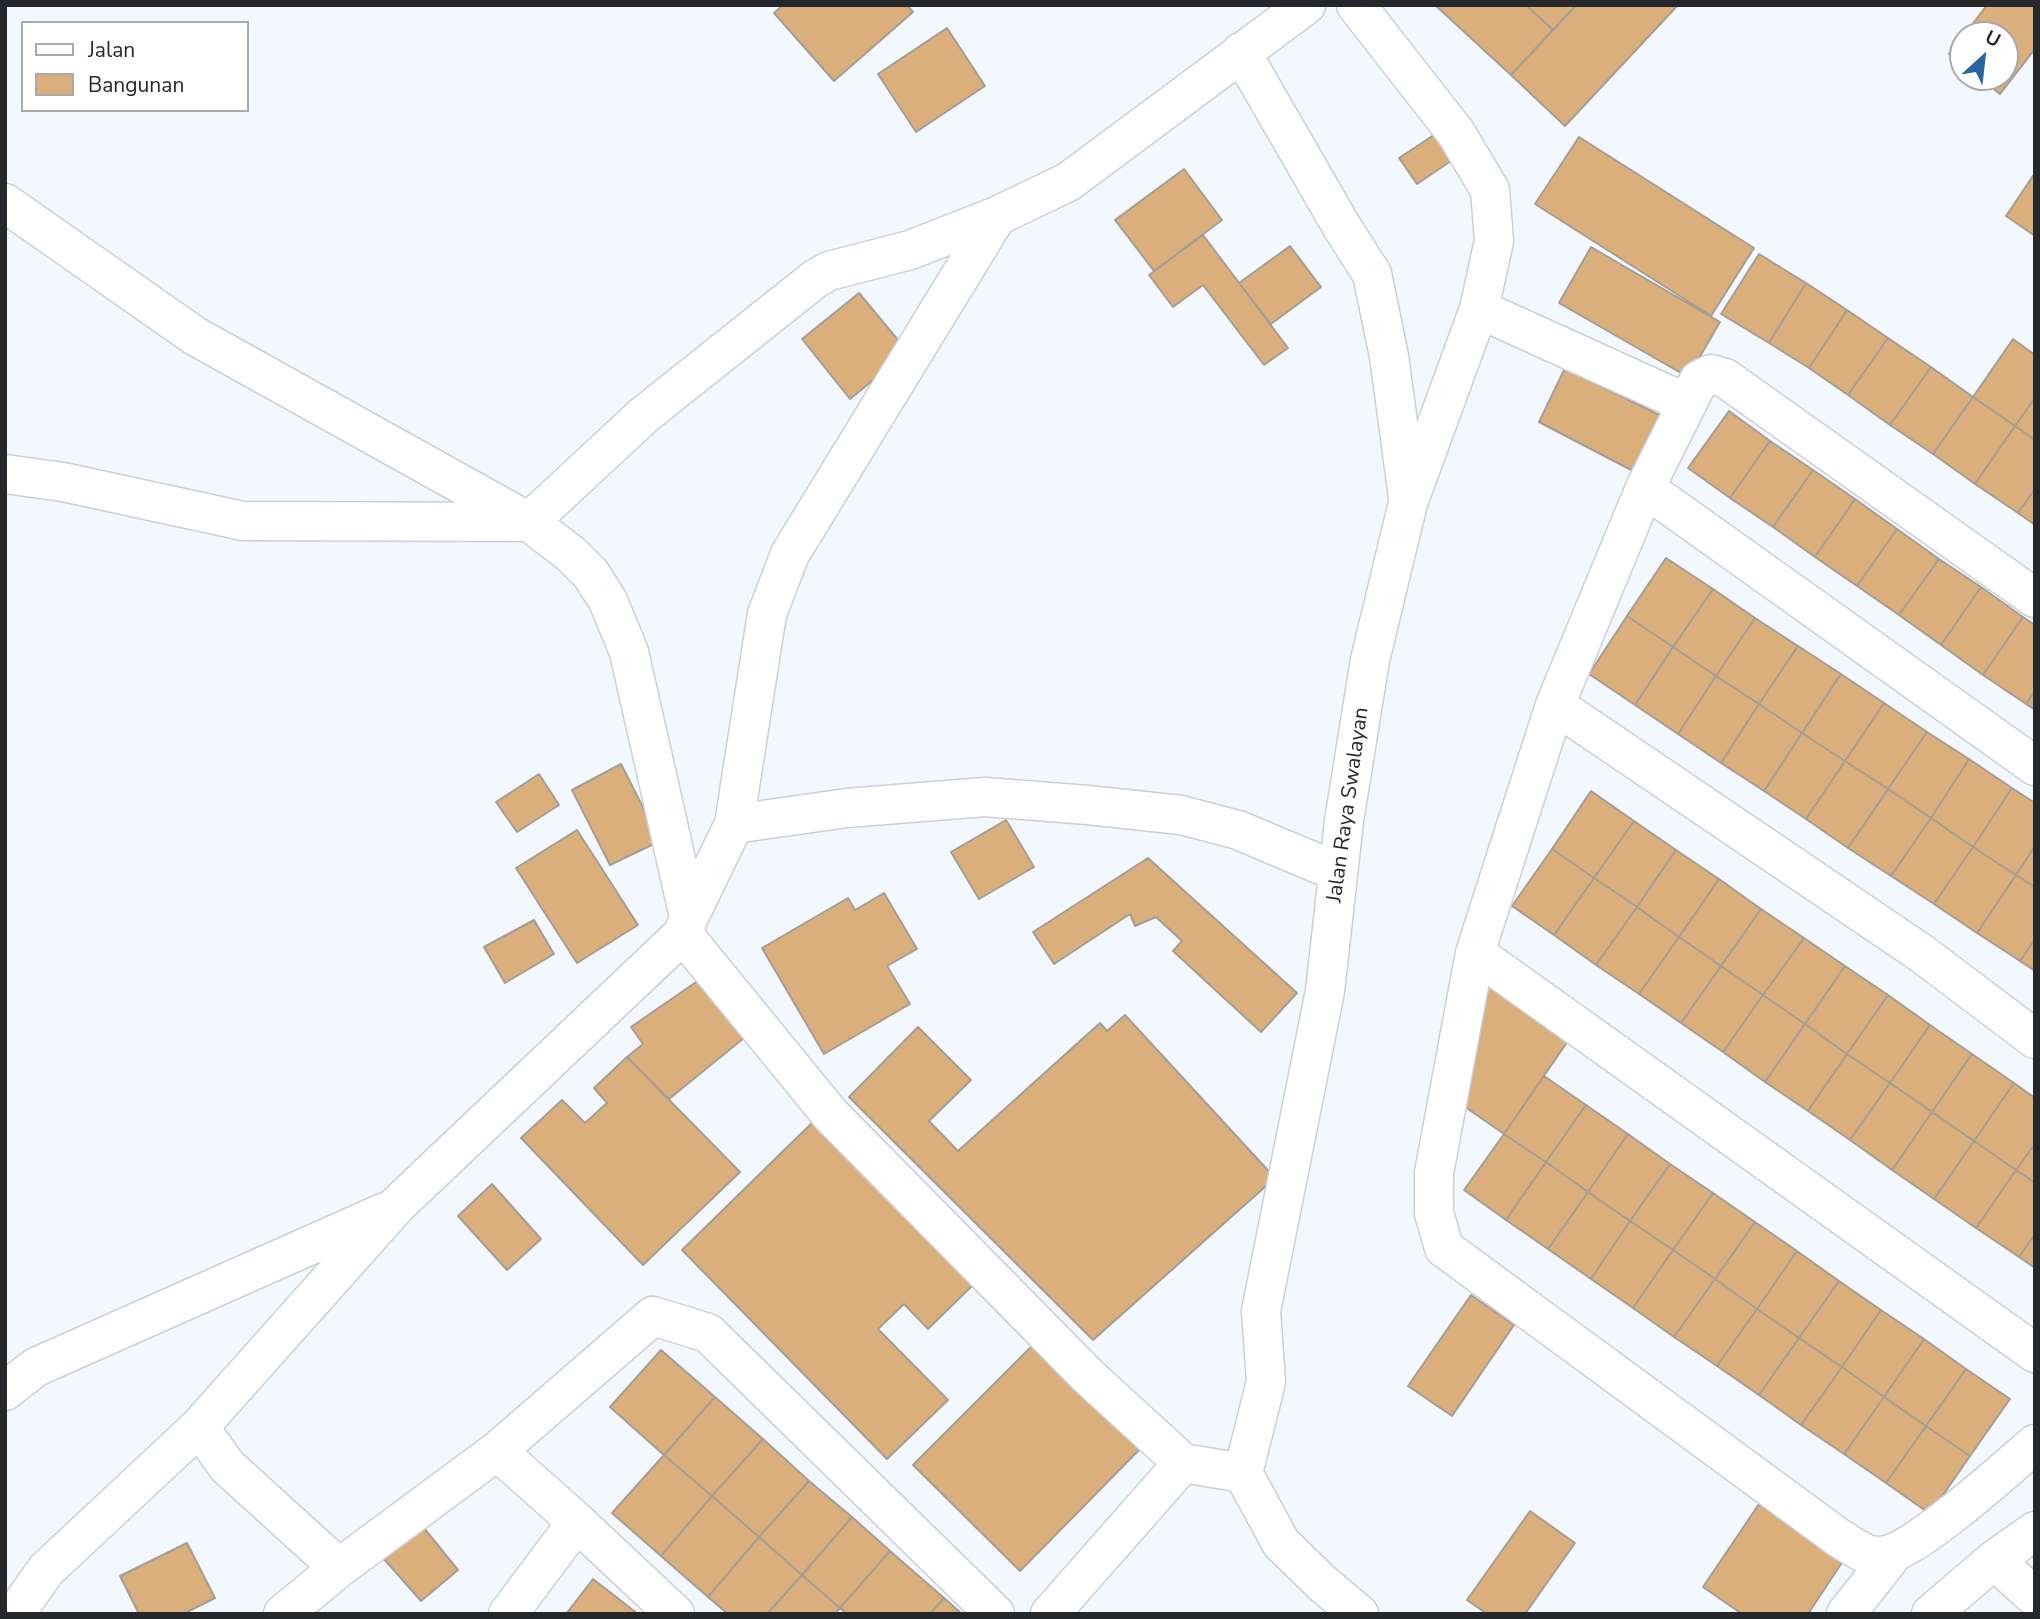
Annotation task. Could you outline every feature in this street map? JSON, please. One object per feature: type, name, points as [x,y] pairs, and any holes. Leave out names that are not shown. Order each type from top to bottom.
[{"type":"street","name":"Jalan Raya Swalayan","points":[[1243,1473],[1266,1382],[1261,1311],[1325,991],[1344,821],[1370,660],[1408,503],[1479,309],[1494,241],[1490,190],[1456,133],[1356,5]]},
{"type":"street","points":[[5,474],[63,482],[243,521],[529,522],[644,415],[816,279],[829,271],[910,250],[998,216],[1068,182],[1241,52],[1288,10]]},
{"type":"street","points":[[1241,52],[1372,274],[1389,356],[1408,503]]},
{"type":"street","points":[[5,203],[195,336],[529,522],[591,574],[608,601],[629,652],[686,925],[831,1114],[1088,1376],[1184,1463],[1243,1473],[1280,1543],[1359,1614]]},
{"type":"street","points":[[15,1614],[46,1570],[199,1427],[396,1206],[686,925],[734,824],[767,614],[790,554],[998,216]]},
{"type":"street","points":[[1479,309],[1686,403]]},
{"type":"street","points":[[1893,1554],[1877,1556],[1860,1551],[1839,1538],[1444,1248],[1434,1213],[1434,1173],[1475,953],[1555,705],[1645,488],[1699,380],[1711,374],[1725,378],[2035,598]]},
{"type":"street","points":[[1645,488],[2035,766]]},
{"type":"street","points":[[1555,705],[1921,953],[2035,1039]]},
{"type":"street","points":[[734,824],[847,808],[985,797],[1088,805],[1181,815],[1227,827],[1338,872]]},
{"type":"street","points":[[1475,953],[2035,1353]]},
{"type":"street","points":[[5,1391],[36,1367],[396,1206]]},
{"type":"street","points":[[283,1614],[339,1568],[497,1451],[653,1316],[708,1334],[995,1614]]},
{"type":"street","points":[[199,1427],[227,1466],[339,1568]]},
{"type":"street","points":[[1846,1614],[1893,1554],[1954,1513],[2035,1444]]},
{"type":"street","points":[[497,1451],[675,1614]]},
{"type":"street","points":[[1049,1614],[1184,1463]]},
{"type":"street","points":[[508,1614],[577,1522]]},
{"type":"street","points":[[1931,1614],[1994,1560],[2035,1531]]},
{"type":"street","points":[[1994,1560],[2035,1597]]},
{"type":"building","points":[[783,5],[907,5],[913,12],[834,81],[774,13]]},
{"type":"building","points":[[1435,5],[1526,5],[1553,30],[1511,75]]},
{"type":"building","points":[[1526,5],[1576,5],[1553,30]]},
{"type":"building","points":[[1576,5],[1678,5],[1565,126],[1511,75]]},
{"type":"building","points":[[1987,5],[2035,5],[2035,49],[2019,70],[2019,21],[1975,21]]},
{"type":"building","points":[[947,28],[985,86],[916,132],[878,74]]},
{"type":"building","points":[[1443,129],[1460,155],[1417,184],[1399,158]]},
{"type":"building","points":[[1579,137],[1754,248],[1711,316],[1535,204]]},
{"type":"building","points":[[1184,169],[1222,220],[1154,271],[1115,220]]},
{"type":"building","points":[[2035,173],[2035,236],[2006,216]]},
{"type":"building","points":[[1203,235],[1288,348],[1264,365],[1203,285],[1173,307],[1149,275]]},
{"type":"building","points":[[1290,246],[1321,287],[1271,324],[1239,283]]},
{"type":"building","points":[[1591,247],[1720,322],[1688,377],[1559,303]]},
{"type":"building","points":[[1759,254],[1806,283],[1769,343],[1721,314]]},
{"type":"building","points":[[1806,283],[1847,310],[1809,368],[1769,343]]},
{"type":"building","points":[[859,293],[908,352],[850,399],[802,339]]},
{"type":"building","points":[[1847,310],[1888,338],[1848,395],[1809,368]]},
{"type":"building","points":[[1888,338],[1931,367],[1890,425],[1848,395]]},
{"type":"building","points":[[2013,339],[2035,355],[2035,398],[2015,426],[1973,397]]},
{"type":"building","points":[[1931,367],[1973,397],[1933,454],[1890,425]]},
{"type":"building","points":[[1565,368],[1663,417],[1635,472],[1539,422]]},
{"type":"building","points":[[1973,397],[2015,426],[1975,484],[1933,454]]},
{"type":"building","points":[[2035,398],[2035,440],[2015,426]]},
{"type":"building","points":[[1729,411],[1770,441],[1730,498],[1688,468]]},
{"type":"building","points":[[2015,426],[2035,440],[2035,489],[2018,513],[1975,484]]},
{"type":"building","points":[[1770,441],[1813,470],[1773,527],[1730,498]]},
{"type":"building","points":[[1813,470],[1855,499],[1815,557],[1773,527]]},
{"type":"building","points":[[2035,489],[2035,525],[2018,513]]},
{"type":"building","points":[[1855,499],[1897,529],[1857,586],[1815,557]]},
{"type":"building","points":[[1897,529],[1939,559],[1899,615],[1857,586]]},
{"type":"building","points":[[1666,558],[1713,589],[1673,647],[1627,616]]},
{"type":"building","points":[[1939,559],[1981,587],[1941,645],[1899,615]]},
{"type":"building","points":[[1981,587],[2023,617],[1983,675],[1941,645]]},
{"type":"building","points":[[1713,589],[1755,618],[1716,676],[1673,647]]},
{"type":"building","points":[[1627,616],[1673,647],[1635,705],[1589,674]]},
{"type":"building","points":[[2023,617],[2035,625],[2035,691],[2026,704],[1983,675]]},
{"type":"building","points":[[1755,618],[1798,646],[1759,704],[1716,676]]},
{"type":"building","points":[[1798,646],[1841,674],[1802,733],[1759,704]]},
{"type":"building","points":[[1673,647],[1716,676],[1678,734],[1635,705]]},
{"type":"building","points":[[1841,674],[1884,703],[1845,761],[1802,733]]},
{"type":"building","points":[[1716,676],[1759,704],[1721,763],[1678,734]]},
{"type":"building","points":[[2035,691],[2035,710],[2026,704]]},
{"type":"building","points":[[1884,703],[1927,732],[1888,789],[1845,761]]},
{"type":"building","points":[[1759,704],[1802,733],[1764,791],[1721,763]]},
{"type":"building","points":[[1927,732],[1969,759],[1931,818],[1888,789]]},
{"type":"building","points":[[1802,733],[1845,761],[1806,819],[1764,791]]},
{"type":"building","points":[[1969,759],[2012,788],[1973,847],[1931,818]]},
{"type":"building","points":[[1845,761],[1888,789],[1848,848],[1806,819]]},
{"type":"building","points":[[621,764],[660,841],[610,865],[572,790]]},
{"type":"building","points":[[539,774],[559,805],[517,832],[496,802]]},
{"type":"building","points":[[2012,788],[2035,803],[2035,846],[2016,875],[1973,847]]},
{"type":"building","points":[[1888,789],[1931,818],[1891,876],[1848,848]]},
{"type":"building","points":[[1591,791],[1634,821],[1594,878],[1552,849]]},
{"type":"building","points":[[1931,818],[1973,847],[1934,904],[1891,876]]},
{"type":"building","points":[[1006,820],[1034,867],[979,899],[951,852]]},
{"type":"building","points":[[1634,821],[1676,850],[1637,907],[1594,878]]},
{"type":"building","points":[[577,830],[638,925],[577,963],[516,868]]},
{"type":"building","points":[[2035,846],[2035,887],[2016,875]]},
{"type":"building","points":[[1973,847],[2016,875],[1977,933],[1934,904]]},
{"type":"building","points":[[1552,849],[1594,878],[1554,935],[1512,906]]},
{"type":"building","points":[[1676,850],[1719,879],[1679,937],[1637,907]]},
{"type":"building","points":[[1148,858],[1297,993],[1261,1032],[1173,951],[1182,941],[1156,917],[1135,926],[1130,914],[1054,964],[1033,932]]},
{"type":"building","points":[[2016,875],[2035,887],[2035,939],[2020,961],[1977,933]]},
{"type":"building","points":[[1594,878],[1637,907],[1596,965],[1554,935]]},
{"type":"building","points":[[1719,879],[1761,909],[1721,966],[1679,937]]},
{"type":"building","points":[[884,893],[917,949],[887,966],[910,1004],[824,1054],[762,948],[848,898],[855,910]]},
{"type":"building","points":[[1637,907],[1679,937],[1639,994],[1596,965]]},
{"type":"building","points":[[1761,909],[1804,938],[1763,995],[1721,966]]},
{"type":"building","points":[[534,920],[554,954],[505,983],[484,947]]},
{"type":"building","points":[[1679,937],[1721,966],[1681,1023],[1639,994]]},
{"type":"building","points":[[1804,938],[1845,966],[1805,1024],[1763,995]]},
{"type":"building","points":[[2035,939],[2035,971],[2020,961]]},
{"type":"building","points":[[1721,966],[1763,995],[1723,1052],[1681,1023]]},
{"type":"building","points":[[1845,966],[1888,995],[1847,1054],[1805,1024]]},
{"type":"building","points":[[699,980],[744,1038],[669,1099],[627,1057],[643,1044],[631,1027]]},
{"type":"building","points":[[1487,982],[1570,1038],[1504,1134],[1455,1100]]},
{"type":"building","points":[[1763,995],[1805,1024],[1765,1082],[1723,1052]]},
{"type":"building","points":[[1888,995],[1930,1025],[1890,1083],[1847,1054]]},
{"type":"building","points":[[1125,1015],[1275,1178],[1093,1340],[849,1097],[918,1027],[971,1080],[929,1121],[958,1151],[1100,1023],[1107,1031]]},
{"type":"building","points":[[1805,1024],[1847,1054],[1808,1111],[1765,1082]]},
{"type":"building","points":[[1930,1025],[1972,1054],[1932,1112],[1890,1083]]},
{"type":"building","points":[[1847,1054],[1890,1083],[1850,1140],[1808,1111]]},
{"type":"building","points":[[1972,1054],[2014,1083],[1974,1141],[1932,1112]]},
{"type":"building","points":[[627,1057],[740,1172],[643,1265],[521,1138],[562,1100],[585,1123],[607,1103],[594,1088]]},
{"type":"building","points":[[1544,1076],[1586,1105],[1546,1162],[1504,1134]]},
{"type":"building","points":[[1890,1083],[1932,1112],[1892,1170],[1850,1140]]},
{"type":"building","points":[[2014,1083],[2035,1098],[2035,1144],[2016,1170],[1974,1141]]},
{"type":"building","points":[[1586,1105],[1628,1134],[1588,1192],[1546,1162]]},
{"type":"building","points":[[1932,1112],[1974,1141],[1934,1199],[1892,1170]]},
{"type":"building","points":[[817,1118],[977,1281],[928,1329],[904,1304],[878,1329],[948,1400],[887,1459],[682,1250]]},
{"type":"building","points":[[1504,1134],[1546,1162],[1506,1220],[1464,1190]]},
{"type":"building","points":[[1628,1134],[1670,1164],[1630,1221],[1588,1192]]},
{"type":"building","points":[[1974,1141],[2016,1170],[1976,1228],[1934,1199]]},
{"type":"building","points":[[2035,1144],[2035,1183],[2016,1170]]},
{"type":"building","points":[[1546,1162],[1588,1192],[1548,1249],[1506,1220]]},
{"type":"building","points":[[1670,1164],[1713,1193],[1673,1250],[1630,1221]]},
{"type":"building","points":[[2016,1170],[2035,1183],[2035,1234],[2019,1257],[1976,1228]]},
{"type":"building","points":[[492,1184],[541,1239],[507,1270],[458,1216]]},
{"type":"building","points":[[1588,1192],[1630,1221],[1591,1279],[1548,1249]]},
{"type":"building","points":[[1713,1193],[1755,1222],[1715,1279],[1673,1250]]},
{"type":"building","points":[[1630,1221],[1673,1250],[1633,1308],[1591,1279]]},
{"type":"building","points":[[1755,1222],[1797,1251],[1757,1309],[1715,1279]]},
{"type":"building","points":[[2035,1234],[2035,1268],[2019,1257]]},
{"type":"building","points":[[1673,1250],[1715,1279],[1674,1337],[1633,1308]]},
{"type":"building","points":[[1797,1251],[1839,1281],[1799,1338],[1757,1309]]},
{"type":"building","points":[[1715,1279],[1757,1309],[1717,1366],[1674,1337]]},
{"type":"building","points":[[1839,1281],[1881,1310],[1842,1367],[1799,1338]]},
{"type":"building","points":[[1471,1295],[1514,1325],[1452,1416],[1408,1386]]},
{"type":"building","points":[[1757,1309],[1799,1338],[1759,1395],[1717,1366]]},
{"type":"building","points":[[1881,1310],[1924,1339],[1884,1397],[1842,1367]]},
{"type":"building","points":[[1799,1338],[1842,1367],[1801,1425],[1759,1395]]},
{"type":"building","points":[[1924,1339],[1966,1369],[1926,1426],[1884,1397]]},
{"type":"building","points":[[1033,1345],[1140,1449],[1020,1571],[913,1465]]},
{"type":"building","points":[[661,1350],[715,1397],[664,1455],[610,1407]]},
{"type":"building","points":[[1842,1367],[1884,1397],[1844,1454],[1801,1425]]},
{"type":"building","points":[[1966,1369],[2010,1399],[1970,1456],[1926,1426]]},
{"type":"building","points":[[715,1397],[763,1439],[712,1496],[664,1455]]},
{"type":"building","points":[[1884,1397],[1926,1426],[1886,1483],[1844,1454]]},
{"type":"building","points":[[1926,1426],[1970,1456],[1930,1514],[1886,1483]]},
{"type":"building","points":[[763,1439],[809,1481],[759,1537],[712,1496]]},
{"type":"building","points":[[664,1455],[712,1496],[661,1556],[612,1513]]},
{"type":"building","points":[[809,1481],[852,1517],[802,1575],[759,1537]]},
{"type":"building","points":[[712,1496],[759,1537],[708,1597],[661,1556]]},
{"type":"building","points":[[1759,1504],[1843,1561],[1808,1614],[1742,1614],[1703,1587]]},
{"type":"building","points":[[1530,1511],[1575,1543],[1525,1614],[1487,1614],[1467,1600]]},
{"type":"building","points":[[852,1517],[890,1551],[840,1608],[802,1575]]},
{"type":"building","points":[[423,1527],[458,1570],[421,1601],[384,1559]]},
{"type":"building","points":[[759,1537],[802,1575],[767,1614],[728,1614],[708,1597]]},
{"type":"building","points":[[187,1543],[215,1598],[183,1614],[139,1614],[120,1576]]},
{"type":"building","points":[[890,1551],[944,1598],[930,1614],[847,1614],[840,1608]]},
{"type":"building","points":[[802,1575],[840,1608],[835,1614],[767,1614]]},
{"type":"building","points":[[593,1579],[638,1614],[566,1614]]},
{"type":"building","points":[[944,1598],[962,1614],[930,1614]]}]
